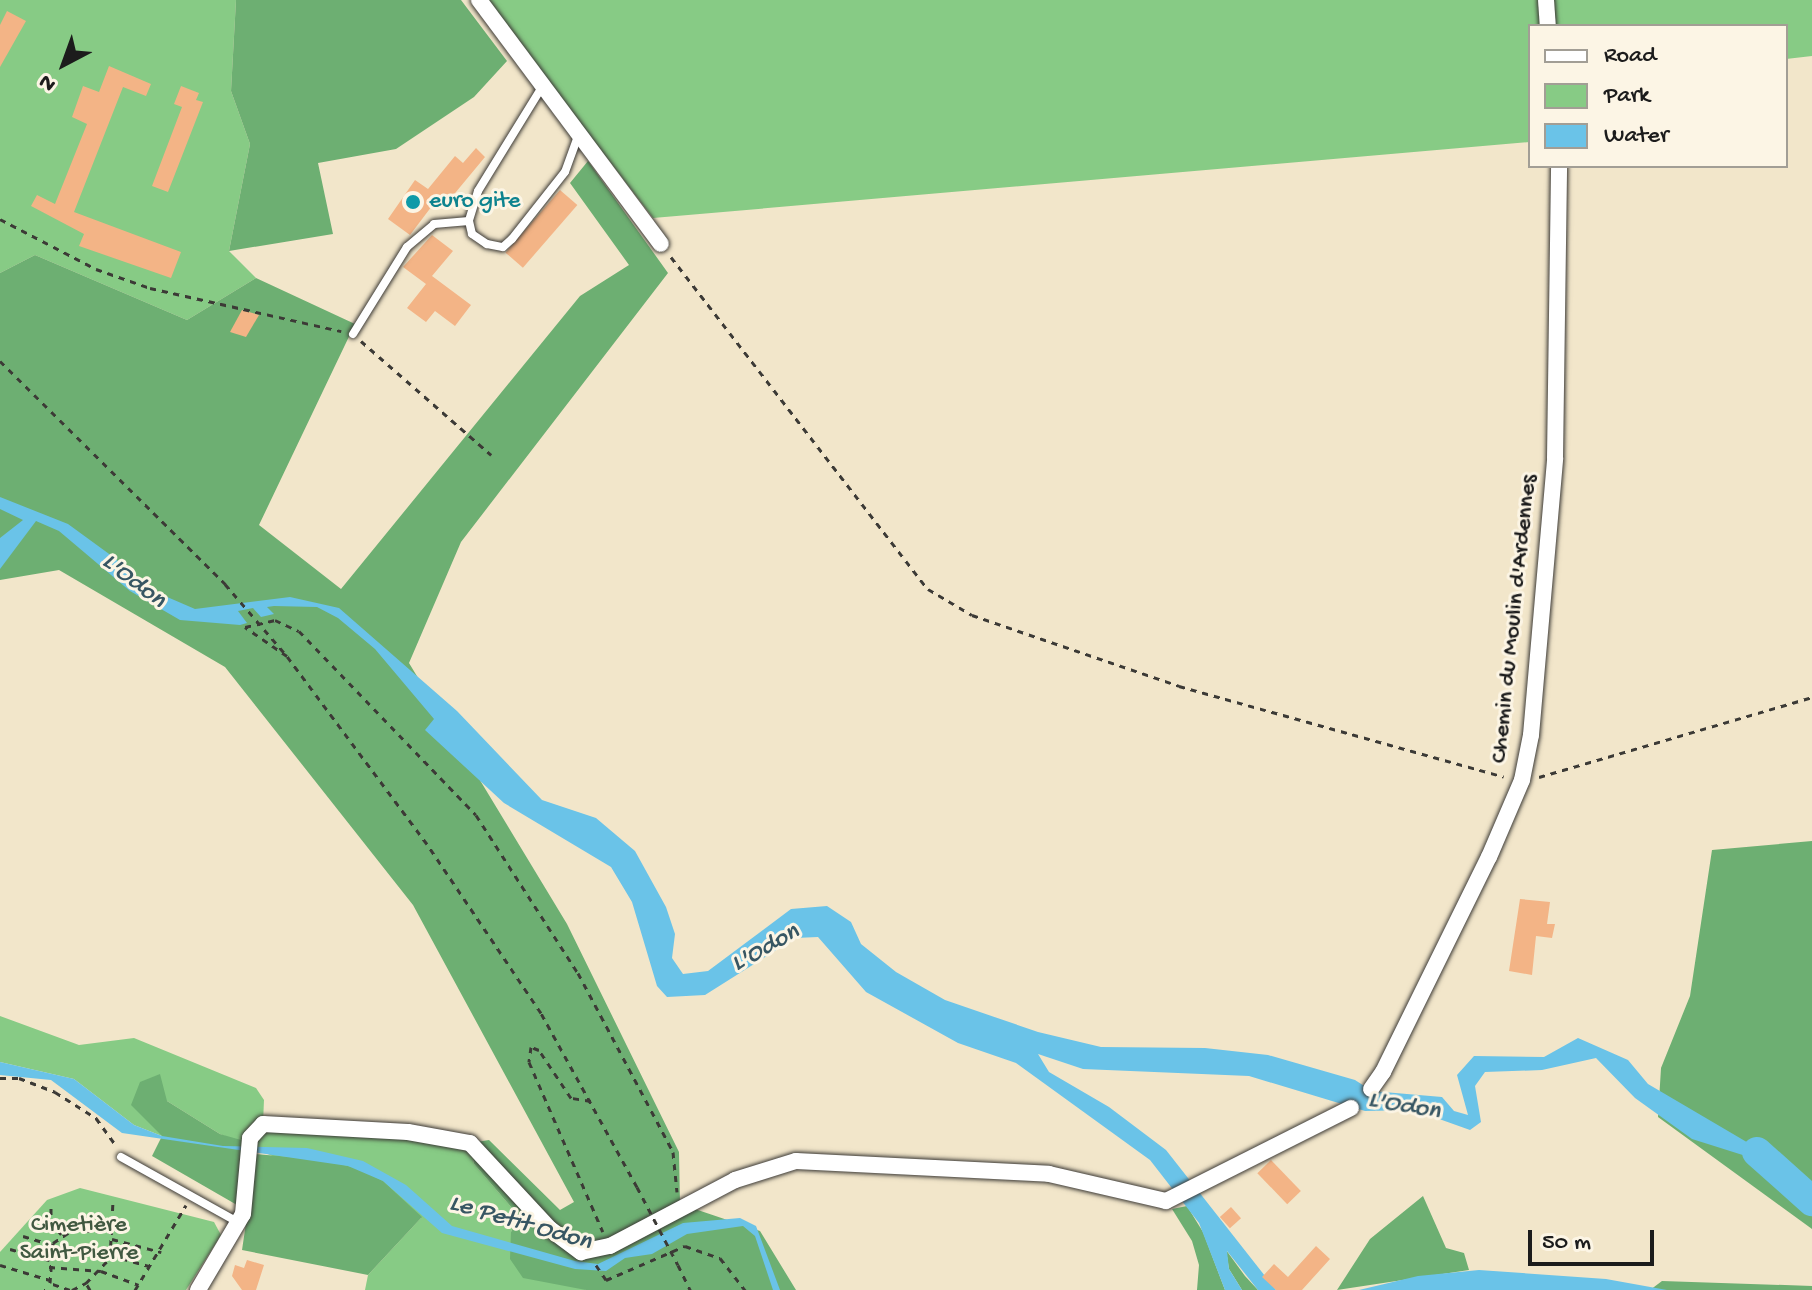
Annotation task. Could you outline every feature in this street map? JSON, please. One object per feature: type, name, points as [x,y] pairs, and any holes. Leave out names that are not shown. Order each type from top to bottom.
[{"type":"street","points":[[479,0],[661,244]]},
{"type":"street","points":[[1546,0],[1548,24]]},
{"type":"street","name":"Chemin du Moulin d'Ardennes","points":[[1371,1089],[1440,957],[1522,780],[1531,735],[1555,458],[1559,168]]},
{"type":"street","points":[[198,1290],[238,1222],[250,1138],[263,1124],[408,1132],[470,1143],[550,1229],[581,1252],[610,1246],[735,1180],[796,1161],[1049,1174],[1166,1201],[1200,1188],[1351,1108]]},
{"type":"lane","points":[[542,86],[478,191],[469,221],[476,238],[503,247],[565,172],[578,135]]},
{"type":"lane","points":[[353,334],[407,247],[434,224],[469,221]]},
{"type":"lane","points":[[123,1158],[238,1222]]},
{"type":"path","points":[[0,219],[96,269],[150,288],[294,316],[353,334],[491,455]]},
{"type":"path","points":[[661,244],[928,589],[972,615],[1179,686],[1522,780],[1812,697]]},
{"type":"path","points":[[0,361],[225,584],[287,656],[465,899],[541,1013],[690,1290]]},
{"type":"path","points":[[287,656],[245,627],[275,620],[299,631],[476,815],[578,973],[673,1152],[679,1210]]},
{"type":"path","points":[[591,1101],[571,1098],[539,1050],[531,1047],[529,1062],[610,1246]]},
{"type":"path","points":[[0,1078],[19,1078],[55,1092],[96,1118],[123,1158]]},
{"type":"path","points":[[0,1265],[50,1280],[71,1290],[86,1283],[101,1271],[111,1253],[113,1201]]},
{"type":"path","points":[[51,1208],[51,1222],[61,1234]]},
{"type":"path","points":[[49,1267],[101,1271],[137,1289],[181,1213]]},
{"type":"path","points":[[36,1220],[51,1222]]},
{"type":"path","points":[[61,1234],[112,1232]]},
{"type":"path","points":[[50,1280],[52,1246],[61,1234]]},
{"type":"path","points":[[23,1236],[52,1246],[111,1253],[152,1267]]},
{"type":"path","points":[[112,1239],[161,1252]]},
{"type":"path","points":[[602,1276],[606,1280],[685,1246],[720,1258],[735,1270],[745,1290]]},
{"type":"path","points":[[10,1249],[49,1260]]},
{"type":"path","points":[[86,1283],[90,1290]]},
{"type":"green space","points":[[0,0],[236,0],[231,91],[250,144],[229,251],[256,278],[187,320],[35,255],[0,273]]},
{"type":"green space","points":[[236,0],[461,0],[507,61],[474,97],[396,149],[318,163],[333,234],[229,251],[250,144],[231,91]]},
{"type":"green space","points":[[486,0],[1812,0],[1812,56],[1788,59],[1788,24],[1528,24],[1528,142],[653,218]]},
{"type":"green space","points":[[588,161],[668,273],[461,542],[409,663],[567,924],[679,1152],[680,1204],[760,1231],[796,1290],[586,1290],[523,1278],[510,1259],[511,1232],[518,1215],[474,1164],[470,1143],[489,1140],[560,1210],[574,1202],[413,905],[225,667],[59,570],[0,580],[0,273],[35,255],[187,320],[256,278],[355,324],[259,525],[341,589],[580,296],[629,265],[570,183]]},
{"type":"green space","points":[[1812,841],[1812,1229],[1658,1117],[1661,1068],[1690,996],[1712,850]]},
{"type":"green space","points":[[0,1016],[79,1045],[134,1038],[256,1088],[264,1100],[263,1123],[470,1143],[474,1164],[518,1215],[511,1232],[586,1290],[365,1290],[368,1275],[421,1218],[220,1134],[167,1101],[162,1136],[134,1125],[74,1079],[0,1062]]},
{"type":"green space","points":[[160,1074],[167,1101],[220,1134],[255,1144],[255,1154],[325,1160],[359,1169],[383,1181],[422,1217],[368,1275],[242,1250],[249,1203],[237,1205],[152,1156],[162,1136],[131,1105],[140,1082]]},
{"type":"green space","name":"Cimetière Saint-Pierre","points":[[80,1188],[214,1222],[221,1235],[186,1290],[0,1290],[0,1252],[47,1200]]},
{"type":"green space","points":[[1423,1196],[1446,1248],[1464,1253],[1469,1270],[1337,1290],[1370,1239]]},
{"type":"green space","points":[[1187,1206],[1203,1232],[1225,1290],[1197,1290],[1199,1265],[1192,1241],[1172,1209]]},
{"type":"green space","points":[[1226,1250],[1258,1290],[1242,1290],[1229,1269]]},
{"type":"green space","points":[[1662,1281],[1812,1286],[1812,1290],[1650,1290]]},
{"type":"water","points":[[0,497],[68,524],[116,559],[137,584],[195,609],[290,597],[339,608],[457,711],[542,800],[596,818],[635,851],[666,907],[675,934],[672,958],[683,974],[708,971],[791,909],[827,906],[851,922],[861,944],[896,972],[945,1000],[1038,1032],[1101,1047],[1205,1048],[1268,1055],[1355,1080],[1372,1091],[1442,1097],[1454,1111],[1468,1115],[1457,1075],[1474,1056],[1544,1057],[1578,1038],[1628,1060],[1648,1084],[1762,1151],[1788,1183],[1812,1203],[1812,1212],[1788,1197],[1749,1157],[1692,1139],[1635,1098],[1596,1058],[1542,1070],[1485,1072],[1475,1086],[1481,1122],[1470,1130],[1414,1110],[1365,1111],[1249,1076],[1083,1069],[1038,1054],[1049,1072],[1109,1107],[1166,1150],[1276,1290],[1258,1290],[1227,1251],[1229,1269],[1242,1290],[1225,1290],[1199,1223],[1150,1160],[1016,1063],[958,1043],[866,992],[818,937],[795,938],[705,995],[667,997],[657,986],[632,902],[611,867],[504,803],[425,730],[434,719],[375,649],[338,618],[317,607],[274,606],[267,607],[274,614],[261,617],[253,608],[238,611],[247,623],[240,625],[180,620],[130,591],[59,531],[36,521],[0,569],[0,538],[23,520],[0,509]]},
{"type":"water","points":[[0,1062],[74,1079],[134,1125],[162,1136],[223,1146],[307,1148],[363,1161],[406,1185],[452,1226],[575,1261],[598,1264],[683,1223],[740,1218],[756,1226],[780,1290],[773,1290],[755,1236],[743,1226],[687,1234],[652,1254],[625,1258],[606,1271],[575,1269],[442,1233],[383,1181],[348,1166],[122,1133],[51,1080],[0,1075]]},
{"type":"water","points":[[1479,1270],[1606,1279],[1667,1290],[1359,1290],[1418,1276]]},
{"type":"building","points":[[7,11],[26,21],[0,67],[0,25]]},
{"type":"building","points":[[109,66],[151,84],[146,96],[123,87],[74,212],[181,252],[171,278],[79,246],[84,234],[31,206],[37,195],[55,204],[87,124],[72,117],[83,86],[99,92]]},
{"type":"building","points":[[181,86],[199,93],[196,100],[203,102],[168,192],[152,186],[182,107],[174,104]]},
{"type":"building","points":[[476,148],[485,157],[446,204],[438,198],[410,235],[388,219],[415,180],[428,189],[455,156],[463,163]]},
{"type":"building","points":[[560,190],[577,205],[523,268],[506,253]]},
{"type":"building","points":[[432,235],[453,251],[432,276],[471,305],[455,326],[435,311],[426,322],[407,308],[426,284],[403,267]]},
{"type":"building","points":[[242,310],[259,315],[246,337],[230,332]]},
{"type":"building","points":[[1520,899],[1550,902],[1547,924],[1555,924],[1552,938],[1536,936],[1532,975],[1509,971]]},
{"type":"building","points":[[1271,1160],[1301,1191],[1287,1204],[1257,1173]]},
{"type":"building","points":[[1231,1207],[1241,1218],[1230,1228],[1220,1217]]},
{"type":"building","points":[[1316,1246],[1330,1259],[1302,1290],[1276,1290],[1262,1277],[1274,1264],[1288,1277]]},
{"type":"building","points":[[247,1260],[264,1265],[256,1290],[242,1290],[232,1276],[235,1265],[244,1268]]},
{"type":"waterway","name":"L'Odon","points":[[1757,1152],[1812,1201]]},
{"type":"place","name":"euro gite","points":[[413,202]]},
{"type":"water label","name":"Le Petit Odon","points":[[520,1224]]}]
